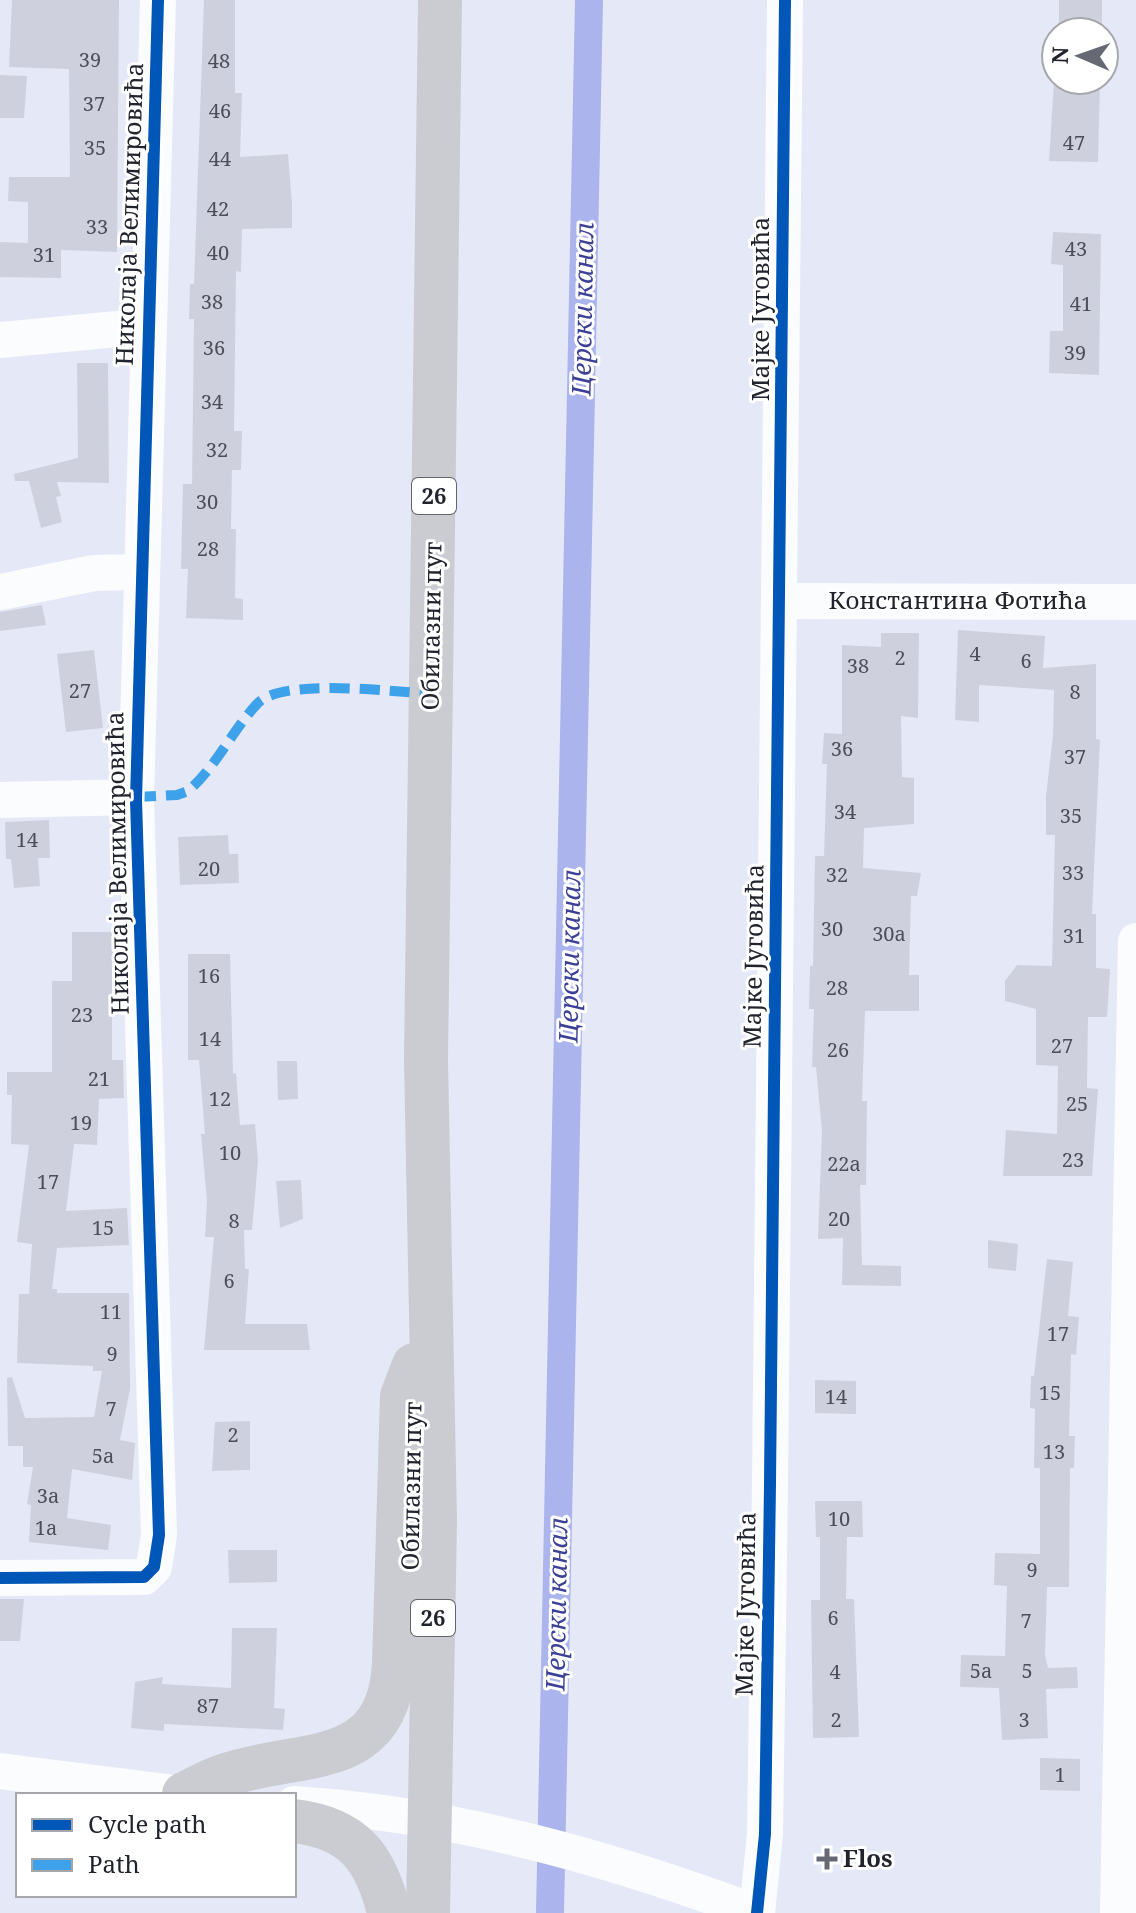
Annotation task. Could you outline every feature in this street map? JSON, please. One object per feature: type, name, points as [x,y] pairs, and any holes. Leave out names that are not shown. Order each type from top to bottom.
[{"type":"main road","name":"Обилазни пут","points":[[405,1913],[420,1818],[435,1446],[426,1059],[440,0]]},
{"type":"main road","name":"Обилазни пут","points":[[426,1059],[418,1173],[414,1365],[420,1818],[428,1913]]},
{"type":"main road","points":[[191,1793],[223,1775],[336,1753],[365,1735],[387,1705],[394,1664],[402,1396],[414,1365]]},
{"type":"main road","points":[[296,1821],[312,1823],[350,1838],[382,1883],[389,1913]]},
{"type":"street","name":"Николаја Велимировића","points":[[0,1578],[144,1577],[154,1567],[157,1555],[158,1490],[136,797],[158,0]]},
{"type":"street","name":"Мајке Југовића","points":[[757,1913],[765,1834],[781,601],[785,0]]},
{"type":"street","points":[[0,340],[149,326]]},
{"type":"street","points":[[0,592],[94,573],[142,572]]},
{"type":"street","name":"Константина Фотића","points":[[781,601],[1136,602]]},
{"type":"street","points":[[0,800],[136,797]]},
{"type":"street","points":[[1118,1913],[1136,941]]},
{"type":"street","points":[[0,1771],[171,1793]]},
{"type":"street","points":[[296,1804],[420,1818],[518,1837],[646,1872],[757,1913]]},
{"type":"building","points":[[12,0],[119,0],[117,252],[61,250],[61,278],[0,277],[0,242],[28,243],[28,202],[8,201],[9,177],[70,177],[69,69],[9,67]]},
{"type":"building","points":[[204,0],[235,0],[235,93],[242,93],[240,157],[288,154],[292,204],[292,228],[242,229],[241,272],[236,271],[234,431],[242,431],[241,470],[232,470],[231,529],[236,529],[235,598],[243,599],[243,620],[186,618],[188,569],[181,569],[183,484],[192,484],[194,319],[189,319],[190,284],[194,284]]},
{"type":"building","points":[[1059,0],[1102,0],[1102,16],[1059,16]]},
{"type":"building","points":[[0,75],[27,76],[24,118],[0,118]]},
{"type":"building","points":[[1053,96],[1100,96],[1098,162],[1049,161]]},
{"type":"building","points":[[1053,232],[1101,234],[1099,375],[1049,373],[1050,331],[1063,331],[1063,265],[1051,264]]},
{"type":"building","points":[[77,363],[108,363],[109,483],[57,482],[61,496],[56,497],[62,522],[41,528],[29,481],[15,481],[14,474],[78,458]]},
{"type":"building","points":[[42,605],[46,625],[0,631],[0,612]]},
{"type":"building","points":[[958,630],[1045,636],[1043,668],[1096,664],[1096,739],[1100,740],[1092,914],[1096,914],[1096,968],[1110,969],[1107,1017],[1088,1017],[1087,1088],[1098,1089],[1092,1176],[1003,1176],[1006,1130],[1057,1134],[1058,1066],[1036,1065],[1036,1009],[1005,1001],[1005,981],[1017,965],[1052,966],[1055,835],[1046,835],[1046,796],[1054,690],[979,685],[979,722],[955,720]]},
{"type":"building","points":[[881,633],[919,633],[918,718],[901,716],[902,777],[914,778],[914,824],[864,828],[863,868],[921,873],[917,896],[911,896],[909,975],[919,975],[919,1011],[865,1011],[862,1101],[867,1101],[866,1185],[860,1185],[862,1265],[901,1266],[901,1286],[842,1285],[843,1238],[818,1239],[822,1132],[816,1067],[812,1067],[814,1009],[809,1009],[815,856],[824,856],[827,764],[822,764],[824,733],[842,734],[842,645],[881,647]]},
{"type":"building","points":[[94,650],[103,728],[66,732],[57,654]]},
{"type":"building","points":[[49,820],[50,858],[38,858],[40,886],[14,888],[11,859],[6,859],[5,822]]},
{"type":"building","points":[[228,835],[229,854],[238,854],[239,883],[180,885],[178,837]]},
{"type":"building","points":[[72,932],[119,932],[120,971],[112,971],[112,1060],[123,1060],[124,1098],[99,1099],[97,1145],[74,1144],[66,1211],[127,1208],[129,1245],[57,1248],[52,1289],[57,1289],[57,1293],[129,1293],[130,1389],[120,1440],[135,1443],[132,1480],[72,1469],[67,1518],[111,1525],[108,1550],[29,1542],[31,1505],[27,1504],[33,1467],[23,1467],[23,1446],[8,1446],[7,1378],[12,1377],[25,1418],[94,1417],[102,1371],[93,1371],[93,1366],[17,1363],[19,1294],[29,1294],[32,1244],[17,1242],[29,1145],[11,1144],[12,1095],[7,1095],[7,1072],[52,1072],[52,981],[72,981]]},
{"type":"building","points":[[188,954],[230,954],[233,1074],[236,1073],[240,1125],[255,1124],[258,1161],[252,1230],[244,1230],[245,1269],[249,1269],[245,1324],[307,1324],[310,1350],[204,1350],[214,1237],[205,1237],[207,1201],[201,1134],[205,1134],[199,1060],[188,1060]]},
{"type":"building","points":[[277,1061],[297,1061],[298,1099],[278,1100]]},
{"type":"building","points":[[301,1180],[303,1219],[280,1228],[276,1181]]},
{"type":"building","points":[[988,1240],[1018,1244],[1016,1271],[988,1268]]},
{"type":"building","points":[[1047,1259],[1073,1262],[1068,1316],[1079,1317],[1076,1355],[1071,1354],[1069,1436],[1075,1436],[1074,1468],[1070,1468],[1069,1587],[1047,1587],[1045,1655],[1048,1668],[1077,1667],[1078,1688],[1046,1689],[1048,1738],[1002,1740],[999,1688],[960,1687],[961,1655],[1005,1656],[1007,1586],[994,1585],[995,1553],[1040,1554],[1040,1468],[1034,1468],[1035,1409],[1030,1408],[1031,1376],[1034,1376]]},
{"type":"building","points":[[815,1380],[856,1381],[856,1414],[815,1413]]},
{"type":"building","points":[[250,1421],[250,1470],[212,1471],[215,1422]]},
{"type":"building","points":[[815,1501],[862,1501],[863,1537],[847,1537],[846,1599],[854,1599],[859,1737],[813,1738],[811,1600],[820,1600],[820,1537],[816,1537]]},
{"type":"building","points":[[228,1550],[277,1550],[277,1582],[229,1583]]},
{"type":"building","points":[[0,1599],[24,1599],[20,1641],[0,1641]]},
{"type":"building","points":[[232,1628],[277,1628],[274,1708],[285,1709],[283,1730],[164,1724],[164,1731],[131,1728],[135,1682],[163,1677],[162,1684],[231,1688]]},
{"type":"building","points":[[1040,1758],[1080,1759],[1080,1791],[1040,1790]]},
{"type":"waterway","name":"Церски канал","points":[[550,1913],[589,0]]},
{"type":"marked path","points":[[136,797],[177,795],[188,791],[207,771],[257,704],[270,696],[313,688],[432,694]]},
{"type":"cycle path","points":[[0,1578],[144,1577],[154,1567],[159,1535],[136,800],[158,0]]},
{"type":"cycle path","points":[[757,1913],[765,1834],[785,0]]},
{"type":"place","name":"Flos","points":[[827,1859]]}]
